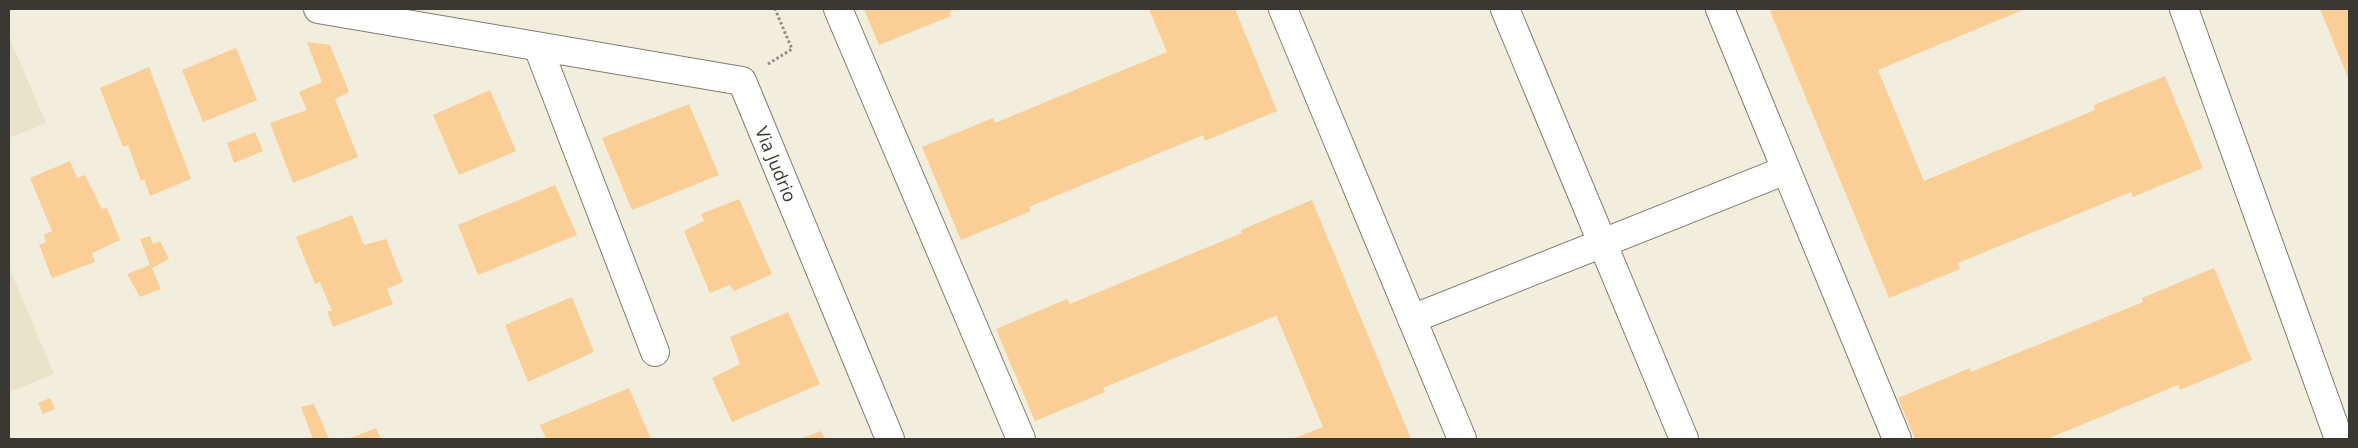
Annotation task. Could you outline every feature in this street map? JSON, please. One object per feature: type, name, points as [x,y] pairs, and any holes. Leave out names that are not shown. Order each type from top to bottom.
[{"type":"street","points":[[318,9],[742,81]]},
{"type":"street","points":[[838,9],[1021,439]]},
{"type":"street","points":[[1283,9],[1462,439]]},
{"type":"street","points":[[1504,9],[1684,439]]},
{"type":"street","points":[[1720,9],[1896,439]]},
{"type":"street","points":[[2184,9],[2339,439]]},
{"type":"street","points":[[538,46],[655,352]]},
{"type":"street","name":"Via Judrio","points":[[742,81],[890,439]]},
{"type":"street","points":[[1412,319],[1786,170]]},
{"type":"path","points":[[742,81],[792,49],[775,9]]},
{"type":"shaded area","points":[[9,37],[46,123],[9,138]]},
{"type":"shaded area","points":[[9,267],[54,374],[9,392]]},
{"type":"building","points":[[864,9],[958,9],[949,12],[951,16],[879,45]]},
{"type":"building","points":[[1149,9],[1235,9],[1277,111],[1205,141],[1203,135],[1029,207],[1031,211],[961,240],[922,147],[993,118],[995,123],[1167,52]]},
{"type":"building","points":[[1776,9],[2025,9],[1878,70],[1924,181],[2095,110],[2094,105],[2165,76],[2203,168],[2133,197],[2131,192],[1958,263],[1960,269],[1889,298],[1770,11]]},
{"type":"building","points":[[2320,9],[2349,9],[2349,80]]},
{"type":"building","points":[[307,42],[330,45],[349,92],[335,99],[358,157],[293,183],[270,123],[307,110],[299,92],[322,82]]},
{"type":"building","points":[[236,48],[257,100],[203,122],[182,70]]},
{"type":"building","points":[[149,67],[191,179],[150,196],[144,179],[141,181],[128,145],[123,147],[100,88]]},
{"type":"building","points":[[490,90],[516,151],[459,175],[433,115]]},
{"type":"building","points":[[689,104],[719,175],[632,210],[602,138]]},
{"type":"building","points":[[255,132],[263,151],[234,163],[227,143]]},
{"type":"building","points":[[70,161],[77,178],[85,175],[102,209],[107,208],[120,240],[92,253],[95,262],[52,278],[39,245],[46,242],[44,235],[52,231],[30,178]]},
{"type":"building","points":[[555,185],[577,235],[478,275],[458,225]]},
{"type":"building","points":[[739,199],[772,274],[734,291],[730,285],[710,293],[684,231],[704,221],[701,214]]},
{"type":"building","points":[[1312,200],[1411,439],[1292,439],[1323,427],[1277,317],[1278,315],[1103,388],[1105,392],[1035,421],[996,329],[1067,299],[1070,304],[1242,233],[1241,230]]},
{"type":"building","points":[[352,215],[364,245],[386,239],[403,282],[387,289],[393,304],[333,327],[327,311],[332,311],[320,282],[315,284],[296,237]]},
{"type":"building","points":[[150,236],[153,244],[160,241],[169,259],[152,268],[161,289],[140,297],[127,274],[150,265],[140,239]]},
{"type":"building","points":[[2214,268],[2252,360],[2180,390],[2178,385],[2047,439],[1915,439],[1898,398],[1970,368],[1971,372],[2143,302],[2142,298]]},
{"type":"building","points":[[572,297],[594,352],[528,382],[505,325]]},
{"type":"building","points":[[788,312],[820,384],[732,422],[712,378],[740,364],[730,337]]},
{"type":"building","points":[[629,388],[651,439],[546,439],[540,425]]},
{"type":"building","points":[[50,398],[55,409],[43,414],[38,403]]},
{"type":"building","points":[[314,404],[329,439],[313,439],[301,407]]},
{"type":"building","points":[[376,428],[381,439],[348,439]]},
{"type":"building","points":[[821,431],[825,439],[800,439]]}]
